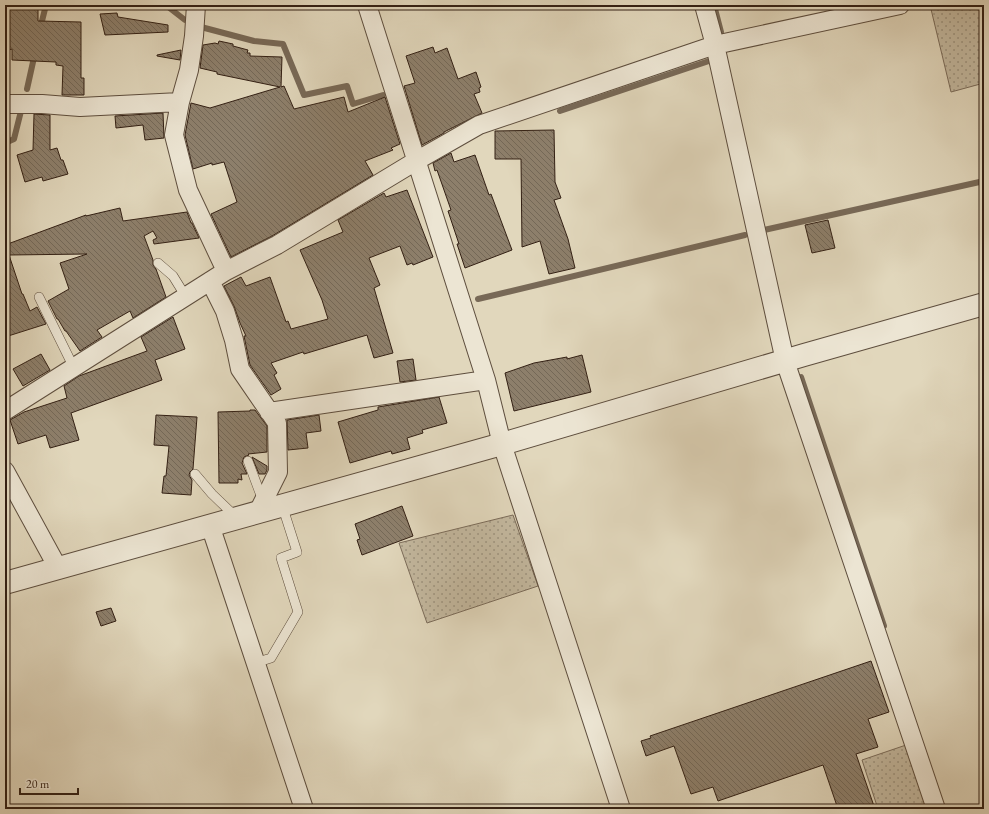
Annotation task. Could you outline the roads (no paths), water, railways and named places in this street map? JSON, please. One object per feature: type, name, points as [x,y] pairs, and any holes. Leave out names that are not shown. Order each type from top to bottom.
[{"type":"street","points":[[196,5],[194,36],[189,70],[180,102],[174,136],[188,190],[226,272]]},
{"type":"street","points":[[367,5],[486,380],[502,444],[621,809]]},
{"type":"street","points":[[704,5],[716,45],[785,361],[936,809]]},
{"type":"street","points":[[5,411],[210,281],[277,245],[416,161],[479,125],[716,45],[900,5]]},
{"type":"street","points":[[5,104],[80,106],[180,102]]},
{"type":"street","points":[[210,281],[225,311],[234,340],[240,369],[277,423],[278,472],[268,506]]},
{"type":"street","points":[[5,583],[236,518],[268,506],[502,444],[984,304]]},
{"type":"street","points":[[269,412],[486,380]]},
{"type":"street","points":[[5,471],[58,568]]},
{"type":"street","points":[[210,525],[304,809]]},
{"type":"lane","points":[[158,263],[173,276],[186,296]]},
{"type":"lane","points":[[39,297],[74,368]]},
{"type":"lane","points":[[248,461],[268,506],[297,552],[281,558],[298,612],[272,658],[255,663]]},
{"type":"lane","points":[[195,474],[236,518]]},
{"type":"waterway","points":[[40,29],[46,5]]},
{"type":"waterway","points":[[157,5],[167,6],[185,20]]},
{"type":"waterway","points":[[714,5],[721,32]]},
{"type":"waterway","points":[[201,27],[254,41],[283,44],[304,95],[347,86],[353,104],[383,95]]},
{"type":"waterway","points":[[27,89],[35,53]]},
{"type":"waterway","points":[[560,111],[709,61]]},
{"type":"waterway","points":[[5,143],[14,139],[21,111]]},
{"type":"waterway","points":[[764,230],[984,181]]},
{"type":"waterway","points":[[478,299],[745,235]]},
{"type":"waterway","points":[[801,377],[884,626]]}]
